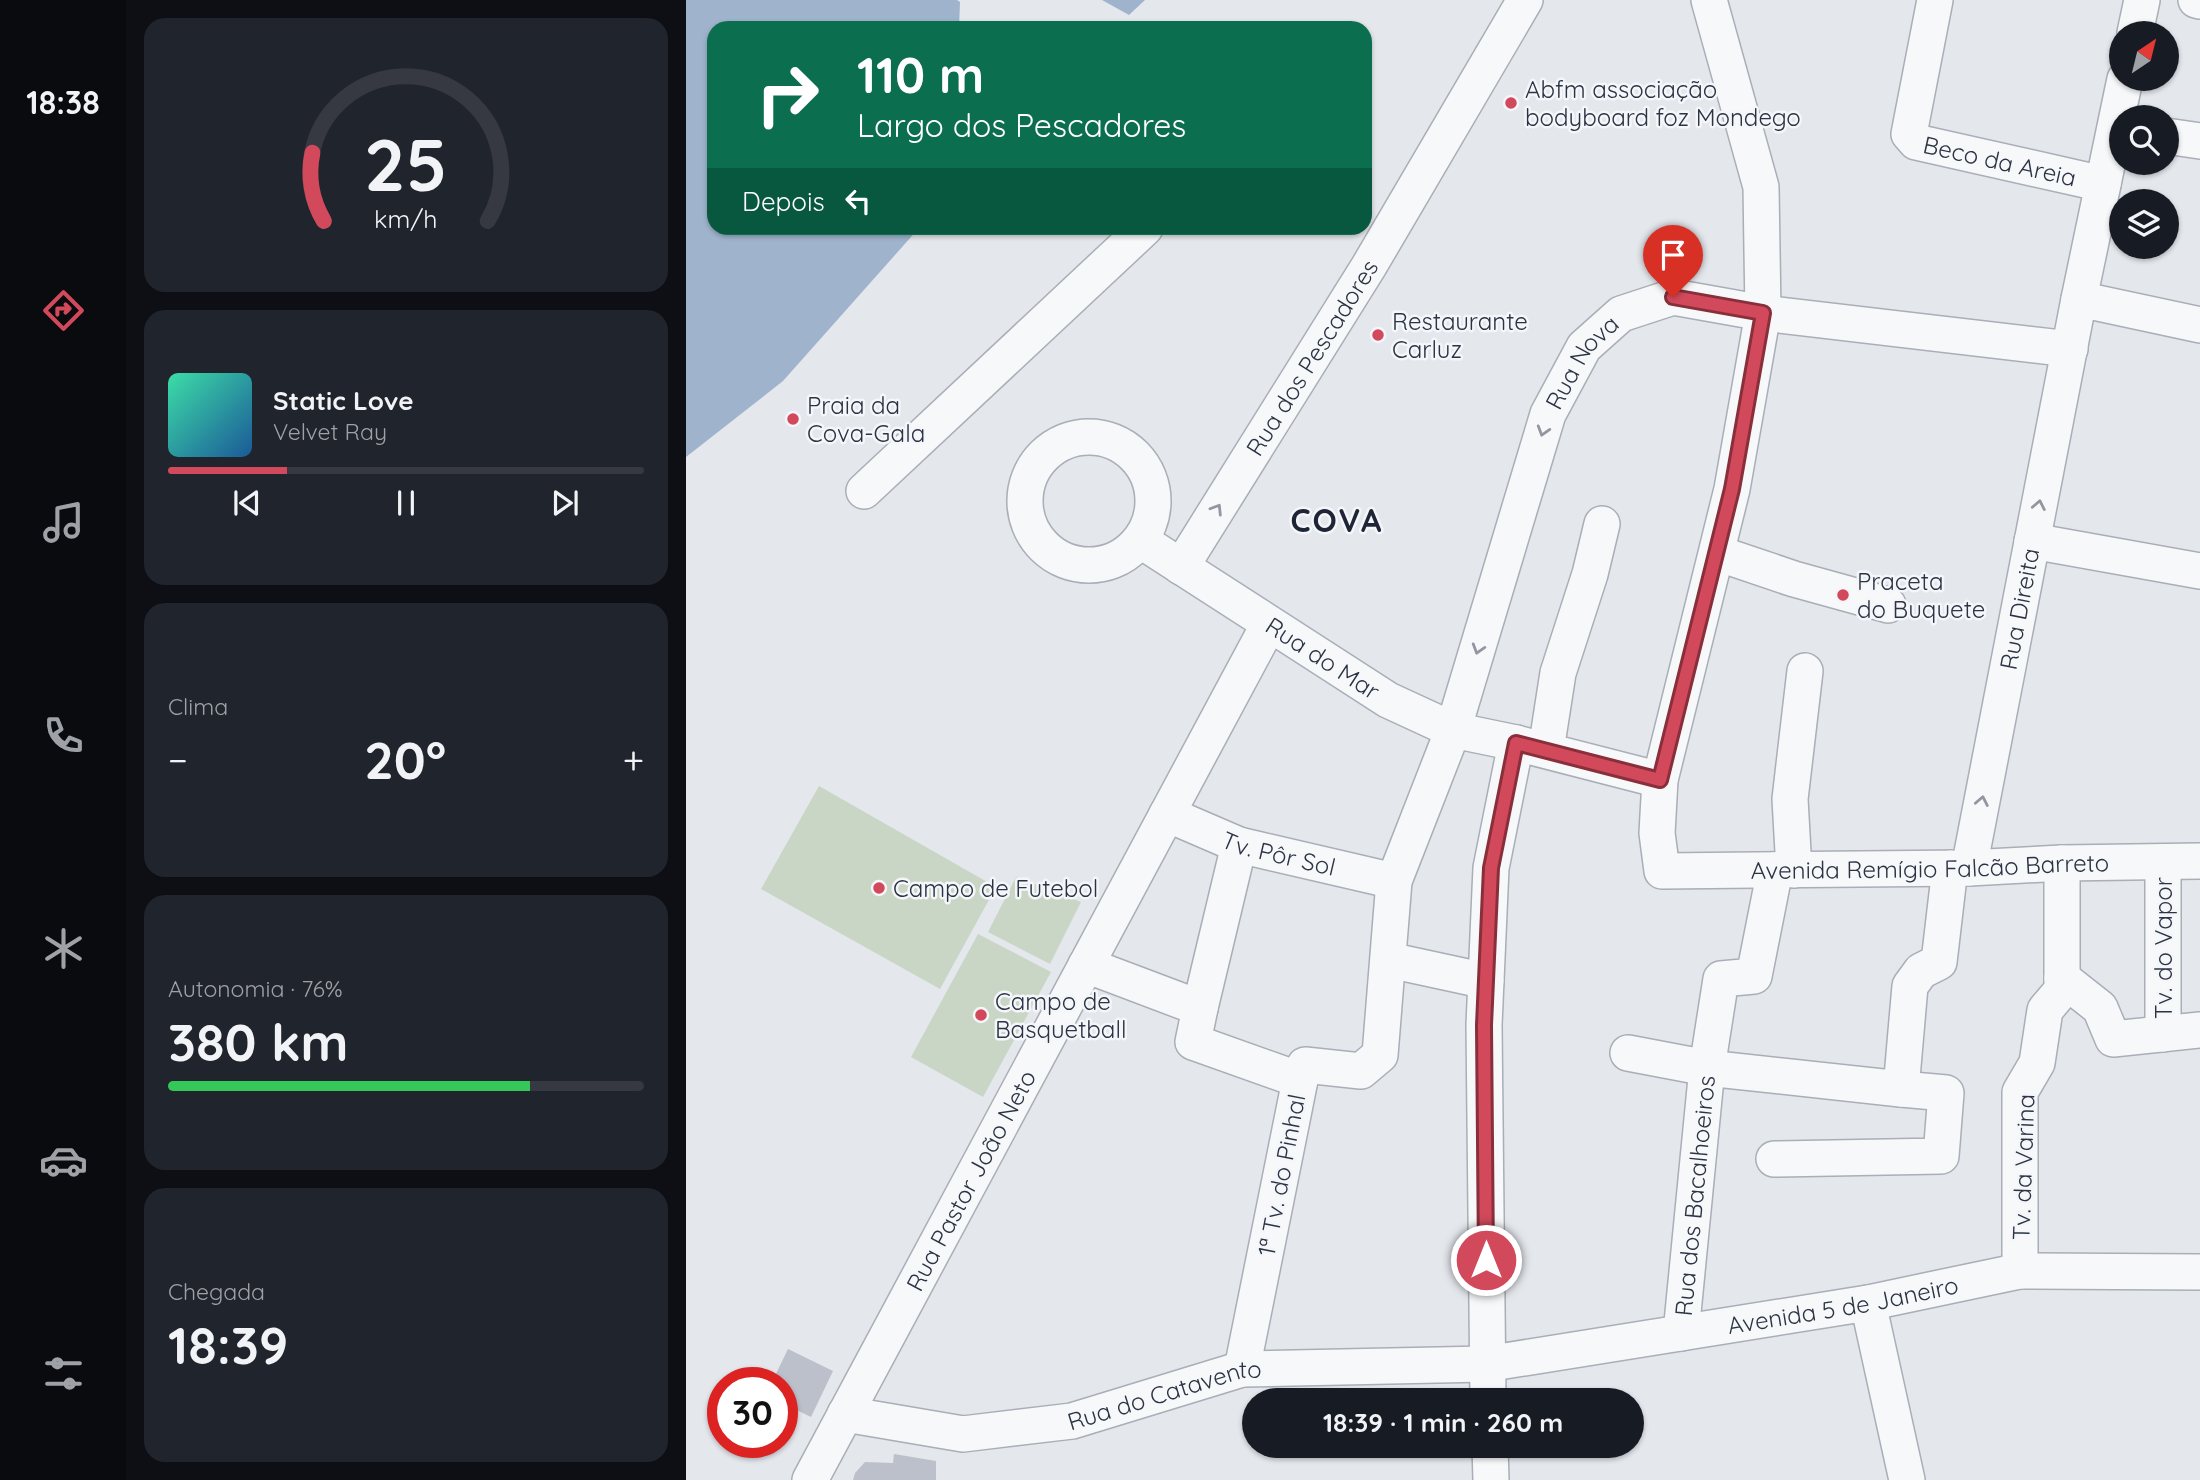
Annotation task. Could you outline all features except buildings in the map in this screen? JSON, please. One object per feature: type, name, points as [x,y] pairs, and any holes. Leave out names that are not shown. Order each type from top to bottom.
[{"type":"street","name":"Rua dos Pescadores","points":[[1181,567],[1369,266],[1525,0]]},
{"type":"street","points":[[1660,780],[1732,489],[1763,313],[1761,187],[1709,0]]},
{"type":"street","name":"Beco da Areia","points":[[1935,0],[1909,134],[1916,142],[2103,184]]},
{"type":"street","points":[[2138,21],[2142,0]]},
{"type":"street","points":[[2179,138],[2200,141]]},
{"type":"street","name":"Rua Direita","points":[[1960,868],[2032,541],[2109,162]]},
{"type":"street","points":[[864,491],[1138,235]]},
{"type":"street","name":"Rua Nova","points":[[1300,1080],[1305,1065],[1361,1071],[1380,1055],[1394,881],[1453,730],[1548,414],[1584,348],[1621,314],[1673,297],[1763,313],[2070,349]]},
{"type":"street","points":[[2080,299],[2200,325]]},
{"type":"street","points":[[1487,1388],[1484,1025],[1491,868],[1590,574],[1602,524]]},
{"type":"street","points":[[2032,541],[2200,572]]},
{"type":"street","name":"Rua do Mar","points":[[1143,542],[1388,700],[1453,730],[1531,746],[1660,780]]},
{"type":"street","points":[[1717,553],[1794,579],[1888,605]]},
{"type":"street","name":"Rua Pastor João Neto","points":[[810,1480],[1269,624]]},
{"type":"street","points":[[1628,1053],[1707,1068],[1721,979],[1755,976],[1785,870],[1790,799],[1805,671]]},
{"type":"street","name":"Avenida Remígio Falcão Barreto","points":[[1660,780],[1657,833],[1662,871],[1960,868],[2200,861]]},
{"type":"street","name":"Tv. Pôr Sol","points":[[1167,814],[1239,845],[1394,881]]},
{"type":"street","points":[[1086,965],[1200,1008],[1239,845]]},
{"type":"street","name":"Tv. do Vapor","points":[[2163,862],[2163,1034]]},
{"type":"street","name":"Tv. da Varina","points":[[2020,1271],[2020,1092],[2037,1063],[2045,1010],[2062,990],[2062,863]]},
{"type":"street","points":[[1901,1089],[1910,986],[1921,971],[1939,962],[1960,868]]},
{"type":"street","points":[[1389,960],[1486,981]]},
{"type":"street","points":[[2062,978],[2100,1008],[2113,1039],[2200,1030]]},
{"type":"street","name":"1ª Tv. do Pinhal","points":[[1200,1008],[1193,1042],[1300,1080],[1242,1370]]},
{"type":"street","name":"Rua dos Bacalhoeiros","points":[[1681,1333],[1707,1068],[1946,1093],[1941,1156],[1774,1159]]},
{"type":"street","name":"Avenida 5 de Janeiro","points":[[1486,1364],[1868,1303],[2020,1271],[2200,1272]]},
{"type":"street","points":[[1868,1303],[1907,1480]]},
{"type":"street","name":"Rua do Catavento","points":[[845,1414],[963,1434],[1072,1421],[1242,1370],[1486,1364]]},
{"type":"street","points":[[1490,1458],[1491,1480]]},
{"type":"green space","name":"Campo de Futebol","points":[[819,786],[996,887],[940,989],[761,889]]},
{"type":"green space","points":[[1016,877],[1081,902],[1050,964],[988,932]]},
{"type":"green space","name":"Campo de Basquetball","points":[[978,934],[1051,972],[983,1097],[911,1057]]},
{"type":"water","points":[[686,0],[957,0],[960,2],[959,21],[707,21],[707,235],[913,235],[783,381],[686,457]]},
{"type":"water","points":[[1102,0],[1145,0],[1129,15]]},
{"type":"place","name":"Abfm associação bodyboard foz Mondego","points":[[1511,103]]},
{"type":"place","name":"Restaurante Carluz","points":[[1378,335]]},
{"type":"place","name":"Praia da Cova-Gala","points":[[793,419]]},
{"type":"place","name":"Praceta do Buquete","points":[[1843,595]]},
{"type":"place","name":"Campo de Futebol","points":[[879,888]]},
{"type":"place","name":"Campo de Basquetball","points":[[981,1015]]},
{"type":"district","name":"COVA","points":[[1337,520]]},
{"type":"route","points":[[1486,1260],[1484,1025],[1491,868],[1516,743],[1660,780],[1732,489],[1763,313],[1673,297]]}]
